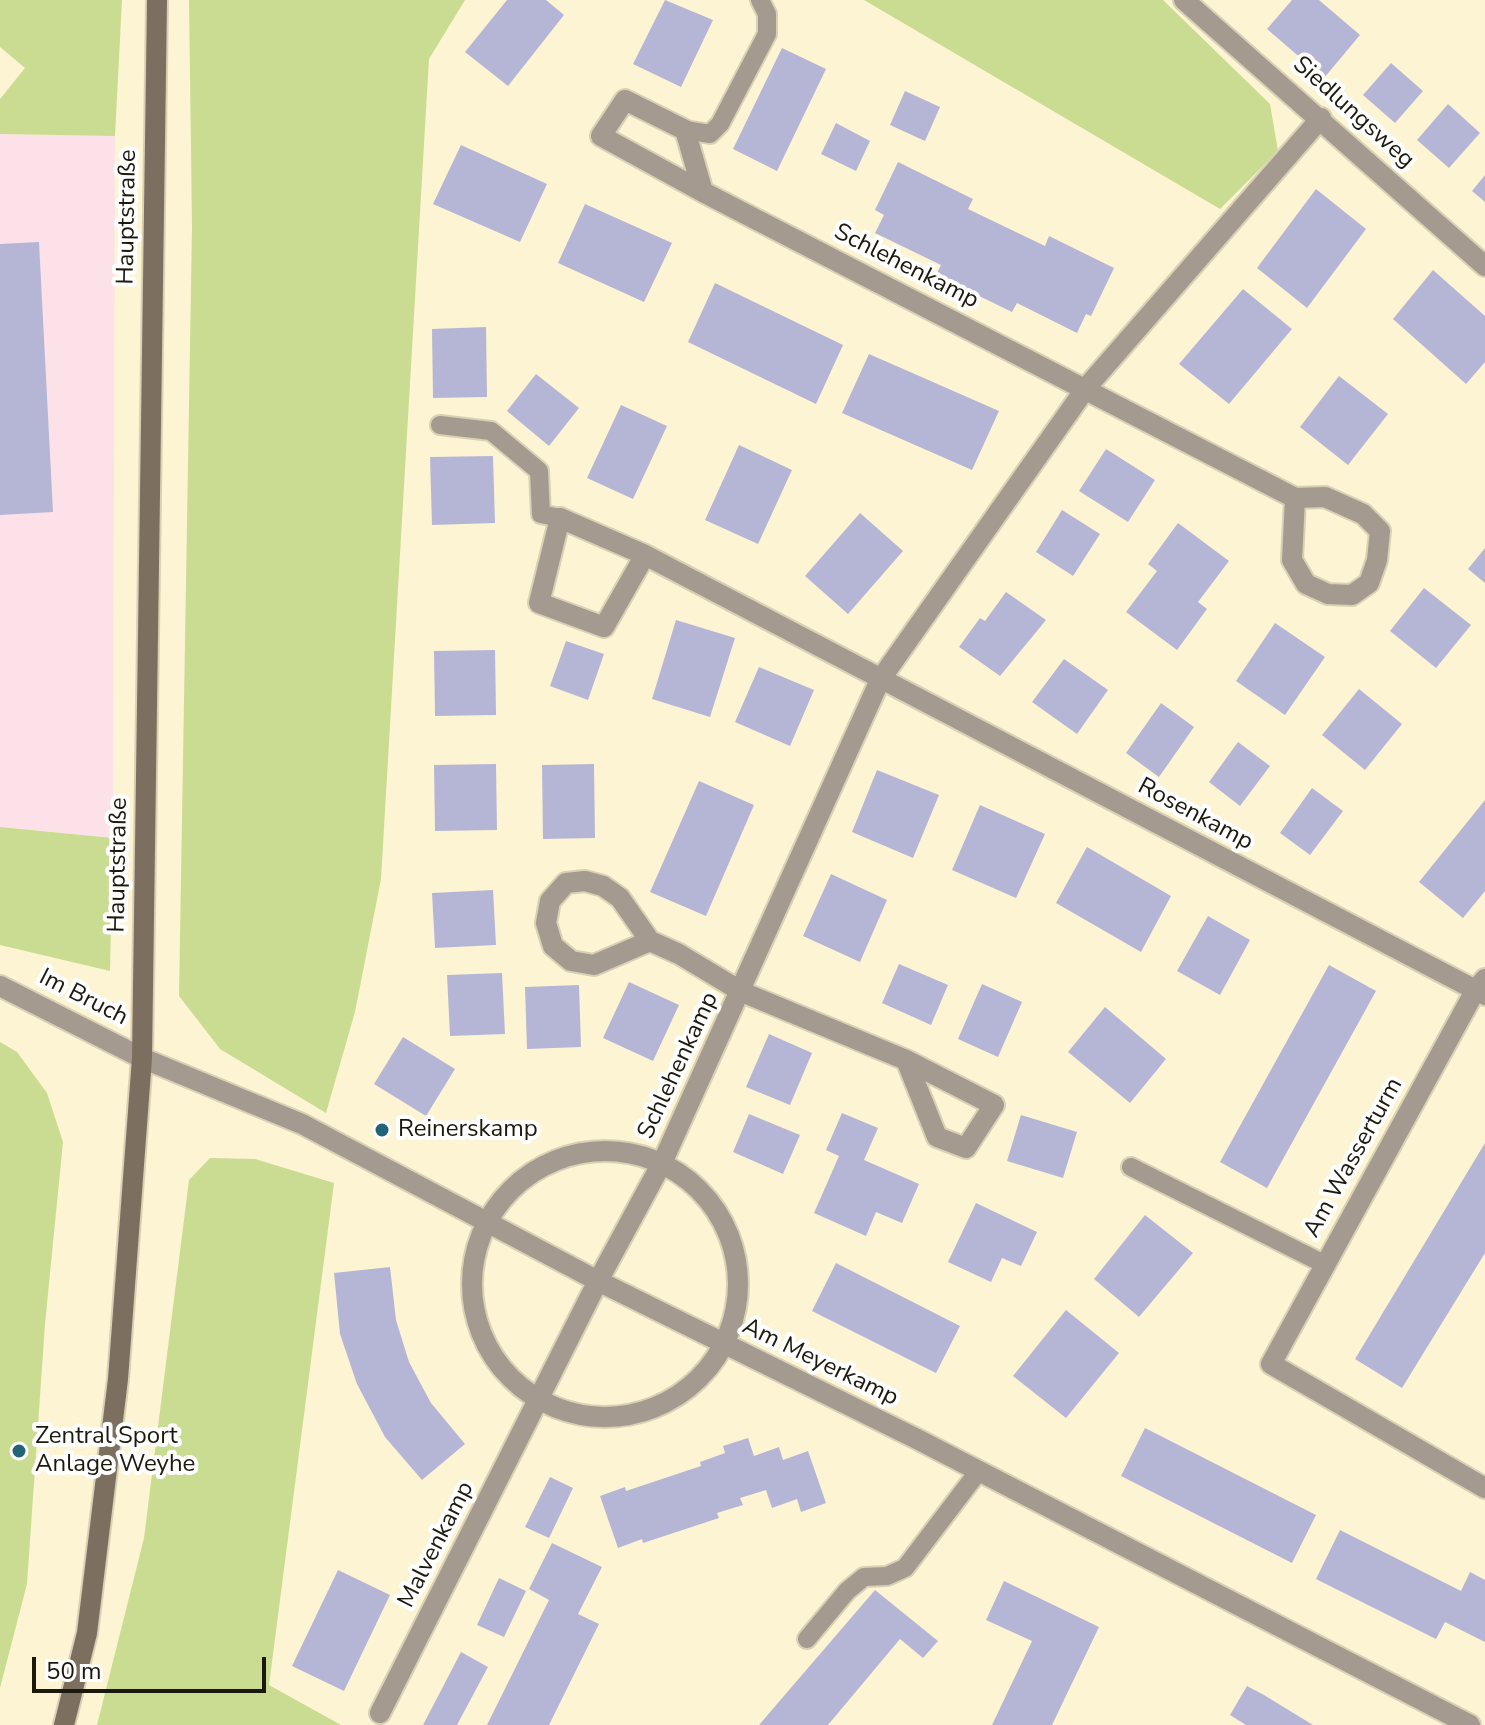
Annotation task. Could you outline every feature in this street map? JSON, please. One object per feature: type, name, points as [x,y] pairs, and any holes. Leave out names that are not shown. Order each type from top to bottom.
[{"type":"main road","name":"Hauptstraße","points":[[64,1725],[87,1633],[118,1379],[142,1058],[157,0]]},
{"type":"street","name":"Siedlungsweg","points":[[1184,0],[1485,266]]},
{"type":"street","name":"Schlehenkamp","points":[[685,130],[625,100],[601,136],[703,192],[1295,498],[1325,497],[1363,514],[1380,531],[1377,560],[1369,583],[1352,595],[1328,594],[1306,584],[1292,560],[1295,498]]},
{"type":"street","name":"Schlehenkamp","points":[[598,1281],[663,1161],[742,992],[880,680],[1086,388],[1321,118]]},
{"type":"street","points":[[685,130],[703,192]]},
{"type":"street","points":[[645,555],[604,627],[539,603],[560,518],[645,555],[880,680]]},
{"type":"street","name":"Rosenkamp","points":[[880,680],[1482,988]]},
{"type":"street","name":"Schlehenkamp","points":[[650,941],[594,965],[571,961],[553,946],[546,923],[550,901],[566,883],[585,881],[603,886],[620,898],[650,941],[679,954],[742,992],[906,1060],[994,1105],[966,1148],[937,1137],[906,1060]]},
{"type":"street","name":"Im Bruch","points":[[0,986],[142,1058]]},
{"type":"street","name":"Am Wasserturm","points":[[1482,988],[1271,1364],[1485,1488]]},
{"type":"street","name":"Am Meyerkamp","points":[[142,1058],[302,1124],[598,1281],[1470,1725]]},
{"type":"street","name":"Schlehenkamp","points":[[483,1221],[520,1178],[594,1149],[663,1161],[716,1207],[741,1276],[723,1344]]},
{"type":"street","points":[[483,1221],[472,1292],[473,1312],[492,1358],[514,1384],[541,1400],[571,1412],[600,1415],[663,1405],[699,1383],[723,1344]]},
{"type":"street","name":"Malvenkamp","points":[[380,1713],[541,1400],[598,1281]]},
{"type":"lane","points":[[685,130],[702,134],[716,132],[767,34],[767,14],[760,0]]},
{"type":"lane","points":[[440,425],[491,431],[539,471],[541,514],[560,518]]},
{"type":"lane","points":[[1131,1167],[1326,1265]]},
{"type":"lane","points":[[807,1639],[847,1591],[864,1577],[887,1576],[905,1568],[978,1472]]},
{"type":"shaded area","points":[[0,134],[115,136],[113,838],[0,827]]},
{"type":"green space","points":[[0,0],[122,0],[115,136],[0,134],[0,99],[25,68],[0,47]]},
{"type":"green space","points":[[189,0],[465,0],[429,59],[381,879],[355,1012],[326,1113],[220,1049],[179,996],[192,227]]},
{"type":"green space","points":[[864,0],[1163,0],[1270,104],[1278,151],[1220,209]]},
{"type":"green space","points":[[0,827],[113,838],[110,971],[0,945]]},
{"type":"green space","points":[[0,1042],[17,1052],[47,1093],[63,1142],[45,1324],[27,1584],[0,1688]]},
{"type":"green space","points":[[210,1158],[255,1159],[334,1183],[269,1685],[341,1725],[97,1725],[144,1538],[189,1180]]},
{"type":"building","points":[[507,0],[546,0],[564,15],[508,86],[465,52]]},
{"type":"building","points":[[665,0],[713,20],[681,87],[633,64]]},
{"type":"building","points":[[1292,0],[1319,0],[1360,35],[1324,78],[1267,29]]},
{"type":"building","points":[[782,48],[826,69],[777,171],[733,149]]},
{"type":"building","points":[[1391,63],[1423,91],[1395,123],[1363,95]]},
{"type":"building","points":[[905,91],[940,107],[925,141],[890,125]]},
{"type":"building","points":[[1448,104],[1480,133],[1449,168],[1417,140]]},
{"type":"building","points":[[836,123],[870,141],[856,171],[821,154]]},
{"type":"building","points":[[461,145],[547,184],[520,242],[433,204]]},
{"type":"building","points":[[898,162],[973,199],[968,209],[1045,246],[1049,236],[1114,268],[1091,316],[1086,314],[1077,333],[1017,303],[1012,312],[936,275],[941,265],[875,233],[884,215],[875,210]]},
{"type":"building","points":[[1485,175],[1485,202],[1472,191]]},
{"type":"building","points":[[1316,189],[1366,229],[1307,308],[1257,268]]},
{"type":"building","points":[[585,204],[672,243],[644,302],[558,263]]},
{"type":"building","points":[[39,242],[53,512],[0,515],[0,244]]},
{"type":"building","points":[[1433,270],[1485,316],[1485,362],[1466,384],[1393,319]]},
{"type":"building","points":[[715,283],[843,345],[816,404],[688,342]]},
{"type":"building","points":[[1243,289],[1292,329],[1229,404],[1179,364]]},
{"type":"building","points":[[486,327],[487,397],[433,398],[432,329]]},
{"type":"building","points":[[869,354],[999,411],[972,470],[842,413]]},
{"type":"building","points":[[536,374],[579,408],[549,446],[507,411]]},
{"type":"building","points":[[1339,376],[1388,414],[1348,465],[1300,427]]},
{"type":"building","points":[[621,405],[667,426],[633,499],[587,478]]},
{"type":"building","points":[[739,445],[792,470],[758,544],[705,520]]},
{"type":"building","points":[[1106,449],[1155,480],[1128,522],[1079,491]]},
{"type":"building","points":[[493,456],[495,523],[432,525],[430,457]]},
{"type":"building","points":[[1062,510],[1100,534],[1073,576],[1036,552]]},
{"type":"building","points":[[860,513],[903,551],[848,614],[805,576]]},
{"type":"building","points":[[1178,523],[1229,561],[1198,602],[1207,609],[1177,650],[1126,612],[1157,571],[1148,564]]},
{"type":"building","points":[[1485,548],[1485,583],[1468,569]]},
{"type":"building","points":[[1424,588],[1471,625],[1436,668],[1390,631]]},
{"type":"building","points":[[1006,592],[1046,620],[1000,676],[959,647],[980,618],[985,621]]},
{"type":"building","points":[[676,620],[735,638],[710,717],[652,699]]},
{"type":"building","points":[[1275,623],[1325,657],[1285,715],[1236,681]]},
{"type":"building","points":[[566,641],[604,654],[588,700],[550,686]]},
{"type":"building","points":[[495,650],[496,715],[435,716],[434,651]]},
{"type":"building","points":[[1064,659],[1108,690],[1077,734],[1032,702]]},
{"type":"building","points":[[759,667],[814,690],[790,746],[735,722]]},
{"type":"building","points":[[1359,689],[1402,724],[1365,770],[1322,735]]},
{"type":"building","points":[[1161,703],[1194,727],[1159,777],[1126,753]]},
{"type":"building","points":[[1238,742],[1270,766],[1240,806],[1209,782]]},
{"type":"building","points":[[496,764],[497,830],[435,831],[434,765]]},
{"type":"building","points":[[594,764],[595,838],[543,839],[542,765]]},
{"type":"building","points":[[877,770],[939,795],[913,858],[852,832]]},
{"type":"building","points":[[699,781],[754,805],[706,916],[650,892]]},
{"type":"building","points":[[1312,788],[1343,811],[1310,855],[1280,833]]},
{"type":"building","points":[[1485,800],[1485,891],[1463,918],[1419,882]]},
{"type":"building","points":[[980,805],[1045,834],[1016,898],[952,870]]},
{"type":"building","points":[[1087,847],[1171,896],[1141,952],[1056,903]]},
{"type":"building","points":[[831,874],[887,900],[860,962],[803,936]]},
{"type":"building","points":[[493,890],[496,945],[435,948],[432,893]]},
{"type":"building","points":[[1208,916],[1250,940],[1220,995],[1177,971]]},
{"type":"building","points":[[899,964],[948,985],[931,1025],[882,1003]]},
{"type":"building","points":[[1329,965],[1376,991],[1267,1188],[1220,1162]]},
{"type":"building","points":[[502,973],[505,1034],[450,1036],[447,975]]},
{"type":"building","points":[[629,982],[679,1005],[653,1061],[603,1038]]},
{"type":"building","points":[[982,984],[1022,1002],[998,1057],[958,1039]]},
{"type":"building","points":[[579,985],[581,1047],[527,1049],[525,987]]},
{"type":"building","points":[[1105,1007],[1166,1059],[1130,1103],[1068,1052]]},
{"type":"building","points":[[769,1034],[812,1053],[790,1105],[746,1087]]},
{"type":"building","points":[[403,1037],[455,1069],[426,1116],[374,1084]]},
{"type":"building","points":[[842,1113],[878,1128],[864,1160],[919,1184],[902,1223],[876,1212],[866,1236],[814,1213],[839,1156],[826,1150]]},
{"type":"building","points":[[749,1114],[800,1135],[783,1174],[733,1152]]},
{"type":"building","points":[[1021,1115],[1077,1132],[1063,1178],[1007,1161]]},
{"type":"building","points":[[1485,1143],[1485,1253],[1402,1388],[1355,1359]]},
{"type":"building","points":[[976,1203],[1037,1232],[1021,1266],[1002,1258],[991,1282],[948,1262]]},
{"type":"building","points":[[1145,1215],[1193,1253],[1139,1317],[1094,1279]]},
{"type":"building","points":[[836,1263],[960,1326],[936,1373],[812,1311]]},
{"type":"building","points":[[390,1267],[396,1320],[409,1362],[431,1403],[465,1444],[422,1480],[385,1437],[357,1384],[340,1334],[334,1273]]},
{"type":"building","points":[[1066,1310],[1119,1353],[1066,1418],[1013,1376]]},
{"type":"building","points":[[1145,1428],[1316,1515],[1292,1563],[1121,1476]]},
{"type":"building","points":[[748,1438],[754,1456],[779,1447],[783,1460],[808,1451],[826,1503],[801,1512],[797,1499],[772,1508],[766,1490],[740,1498],[743,1505],[717,1513],[719,1518],[618,1548],[600,1496],[625,1487],[626,1491],[701,1466],[700,1462],[725,1453],[723,1446]]},
{"type":"building","points":[[550,1477],[573,1488],[549,1538],[525,1527]]},
{"type":"building","points":[[1340,1530],[1461,1591],[1470,1572],[1485,1580],[1485,1642],[1445,1622],[1436,1639],[1316,1579]]},
{"type":"building","points":[[552,1543],[602,1567],[578,1614],[599,1624],[549,1725],[487,1725],[549,1600],[529,1589]]},
{"type":"building","points":[[338,1570],[390,1595],[344,1691],[292,1666]]},
{"type":"building","points":[[499,1578],[526,1591],[504,1637],[477,1625]]},
{"type":"building","points":[[1004,1581],[1099,1627],[1052,1725],[992,1725],[1032,1641],[986,1620]]},
{"type":"building","points":[[875,1590],[938,1641],[923,1658],[900,1639],[828,1725],[759,1725]]},
{"type":"building","points":[[461,1652],[488,1667],[457,1725],[423,1725]]},
{"type":"building","points":[[1247,1686],[1313,1725],[1246,1725],[1230,1715]]},
{"type":"place","name":"Reinerskamp","points":[[382,1130]]},
{"type":"place","name":"Zentral Sport Anlage Weyhe","points":[[19,1451]]}]
